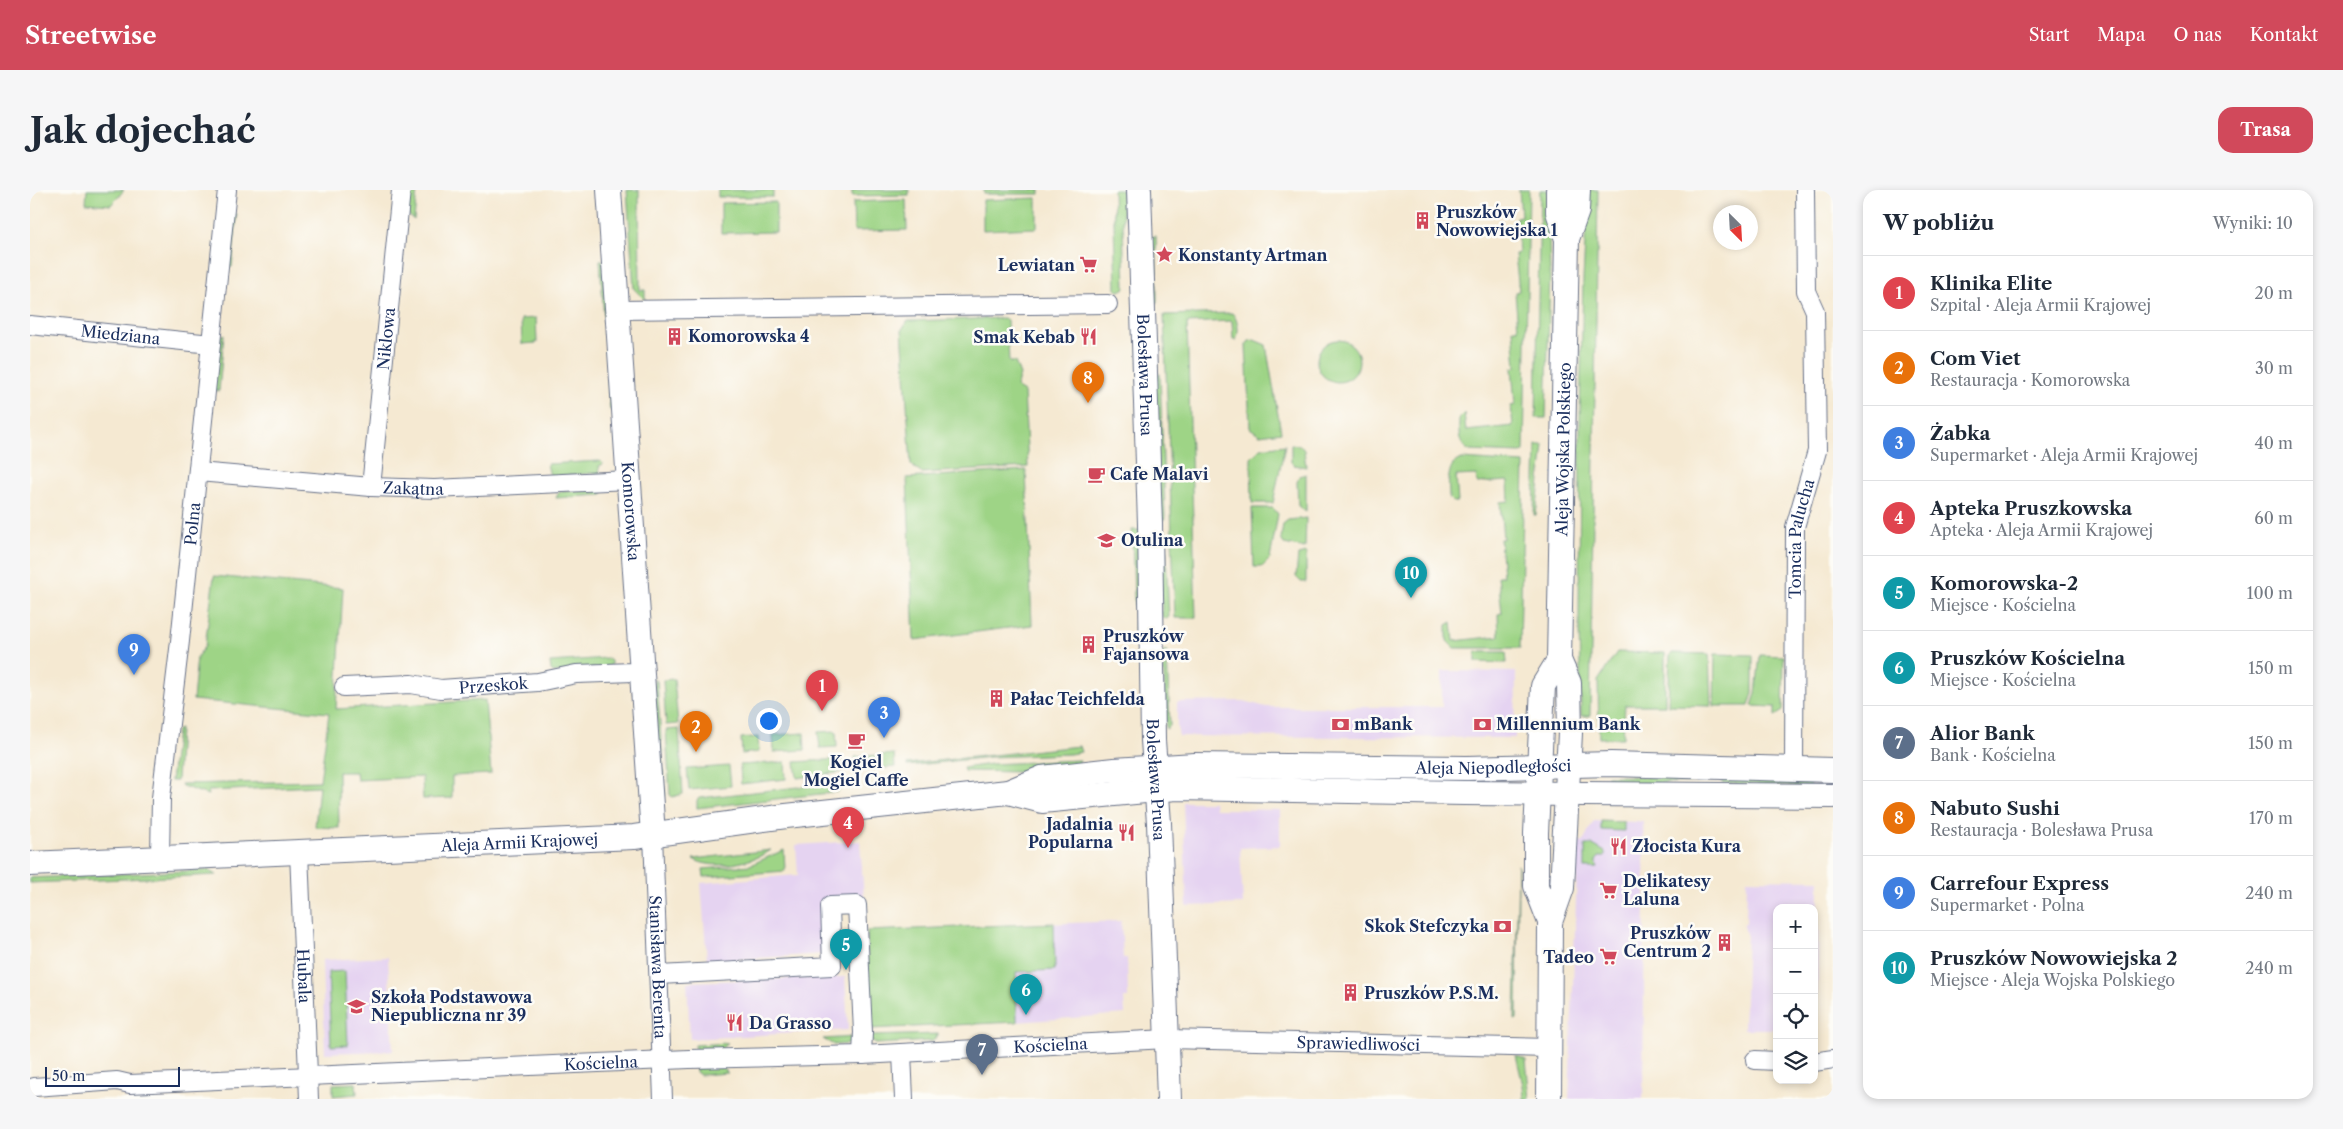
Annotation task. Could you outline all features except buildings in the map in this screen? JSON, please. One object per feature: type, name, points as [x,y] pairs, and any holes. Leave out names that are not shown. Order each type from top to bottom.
[{"type":"street","name":"Polna","points":[[160,858],[161,798],[198,472],[227,190]]},
{"type":"street","name":"Niklowa","points":[[371,487],[401,190]]},
{"type":"street","name":"Komorowska","points":[[609,190],[653,835]]},
{"type":"street","name":"Bolesława Prusa","points":[[1139,190],[1150,524],[1155,778],[1160,823],[1169,1099]]},
{"type":"street","name":"Aleja Wojska Polskiego","points":[[1558,190],[1558,212],[1568,239]]},
{"type":"street","name":"Aleja Wojska Polskiego","points":[[1549,1099],[1550,922],[1562,888],[1568,765],[1569,683],[1559,660],[1568,239],[1577,212],[1578,190]]},
{"type":"street","name":"Tomcia Palucha","points":[[1794,770],[1795,527],[1817,451],[1815,311],[1806,291],[1805,190]]},
{"type":"street","points":[[618,310],[1108,304]]},
{"type":"street","name":"Miedziana","points":[[30,325],[211,344]]},
{"type":"street","name":"Zakątna","points":[[198,472],[371,487],[434,489],[629,480]]},
{"type":"street","name":"Aleja Wojska Polskiego","points":[[1550,922],[1536,886],[1538,794],[1543,686],[1559,660]]},
{"type":"street","name":"Przeskok","points":[[344,687],[411,684],[441,689],[538,682],[576,674],[634,672],[642,669]]},
{"type":"street","name":"Aleja Niepodległości","points":[[1155,778],[1195,765],[1706,765],[1794,770],[1833,770]]},
{"type":"street","points":[[1704,795],[1706,765]]},
{"type":"street","name":"Aleja Niepodległości","points":[[1155,778],[1195,788],[1538,794],[1833,796]]},
{"type":"street","name":"Aleja Armii Krajowej","points":[[30,864],[653,835],[796,815],[1008,792],[1042,801],[1155,778]]},
{"type":"street","name":"Stanisława Berenta","points":[[653,835],[663,1099]]},
{"type":"street","name":"Hubala","points":[[299,852],[309,1099]]},
{"type":"street","points":[[659,975],[832,966],[830,906],[857,905],[864,1032],[862,1055]]},
{"type":"street","name":"Sprawiedliwości","points":[[1167,1039],[1550,1048]]},
{"type":"street","name":"Kościelna","points":[[34,1087],[116,1081],[130,1084],[662,1061],[902,1054],[1167,1039]]},
{"type":"street","points":[[902,1054],[904,1099]]},
{"type":"street","points":[[1818,1061],[1833,1059]]},
{"type":"street","points":[[1755,1060],[1773,1061]]},
{"type":"shaded area","points":[[1442,671],[1516,672],[1515,738],[1179,736],[1177,728],[1177,702],[1244,701],[1266,707],[1442,707]]},
{"type":"shaded area","points":[[1183,802],[1214,802],[1215,809],[1280,810],[1280,846],[1240,848],[1243,904],[1187,906]]},
{"type":"shaded area","points":[[1594,821],[1643,822],[1645,895],[1643,1099],[1569,1099],[1578,842],[1583,842]]},
{"type":"shaded area","points":[[860,841],[864,898],[822,900],[825,954],[707,961],[701,883],[798,875],[796,845]]},
{"type":"shaded area","points":[[1747,879],[1819,880],[1818,954],[1818,904],[1773,904],[1773,1029],[1744,1029],[1747,932],[1744,931],[1744,923],[1746,923]]},
{"type":"shaded area","points":[[1121,921],[1123,958],[1127,958],[1128,998],[1124,998],[1125,1014],[1017,1022],[869,1029],[867,931]]},
{"type":"shaded area","name":"Szkoła Podstawowa Niepubliczna nr 39","points":[[388,957],[393,1051],[325,1053],[322,960]]},
{"type":"shaded area","points":[[845,977],[848,1030],[690,1039],[687,982]]},
{"type":"green space","points":[[87,190],[124,190],[111,205],[86,203]]},
{"type":"green space","points":[[409,190],[417,190],[414,220],[407,214]]},
{"type":"green space","points":[[627,190],[639,190],[640,290],[645,290],[645,300],[634,289]]},
{"type":"green space","points":[[718,190],[773,190],[773,197],[718,197]]},
{"type":"green space","points":[[852,190],[909,190],[909,195],[852,196]]},
{"type":"green space","points":[[984,190],[1040,190],[1040,194],[984,194]]},
{"type":"green space","points":[[1113,190],[1122,190],[1125,288],[1120,291],[1116,290]]},
{"type":"green space","points":[[1519,190],[1529,190],[1524,451],[1521,453],[1470,451],[1463,445],[1460,437],[1459,419],[1464,413],[1466,431],[1513,426],[1511,406],[1515,405],[1512,368],[1516,367],[1513,329],[1518,329],[1515,292],[1519,291],[1515,254],[1519,253],[1516,217],[1521,216]]},
{"type":"green space","points":[[1540,190],[1548,190],[1550,274],[1546,418],[1536,418]]},
{"type":"green space","points":[[1588,190],[1598,190],[1590,716],[1581,716],[1579,626],[1580,418],[1583,279]]},
{"type":"green space","points":[[1037,198],[1037,228],[983,230],[983,200]]},
{"type":"green space","points":[[906,200],[907,230],[854,231],[853,202]]},
{"type":"green space","points":[[776,202],[776,232],[721,233],[721,203]]},
{"type":"green space","points":[[237,214],[232,267],[227,267],[233,216]]},
{"type":"green space","points":[[1156,236],[1157,303],[1152,303],[1150,237]]},
{"type":"green space","points":[[600,260],[603,260],[616,407],[610,410]]},
{"type":"green space","points":[[1232,313],[1238,326],[1236,340],[1233,340],[1232,321],[1187,323],[1196,618],[1175,618],[1164,315]]},
{"type":"green space","points":[[536,318],[537,343],[522,344],[521,319]]},
{"type":"green space","points":[[1004,318],[1007,320],[1009,362],[1015,362],[1020,375],[1016,387],[1024,392],[1028,467],[921,473],[911,465],[902,329],[908,321]]},
{"type":"green space","points":[[224,334],[219,391],[214,390],[220,336]]},
{"type":"green space","points":[[1254,340],[1266,345],[1281,432],[1260,435],[1250,428],[1246,345],[1249,341]]},
{"type":"green space","points":[[1338,340],[1353,346],[1359,361],[1353,376],[1338,382],[1323,376],[1317,361],[1323,346]]},
{"type":"green space","points":[[1160,374],[1165,519],[1159,519],[1154,375]]},
{"type":"green space","points":[[1291,444],[1300,445],[1304,450],[1306,467],[1294,465],[1291,462]]},
{"type":"green space","points":[[1285,445],[1273,503],[1252,503],[1251,458],[1261,448]]},
{"type":"green space","points":[[1536,445],[1544,445],[1536,515],[1534,515]]},
{"type":"green space","points":[[1462,459],[1524,463],[1520,648],[1454,648],[1447,641],[1447,625],[1452,622],[1454,641],[1499,636],[1498,614],[1502,613],[1498,576],[1503,576],[1500,502],[1509,501],[1508,481],[1477,483],[1476,475],[1456,476],[1458,502],[1453,502],[1449,498],[1450,470],[1457,461]]},
{"type":"green space","points":[[600,461],[603,464],[599,466],[600,473],[550,476],[547,464]]},
{"type":"green space","points":[[1026,470],[1032,625],[914,640],[907,478]]},
{"type":"green space","points":[[1306,474],[1306,512],[1298,506],[1297,482],[1299,476]]},
{"type":"green space","points":[[602,489],[602,495],[556,498],[559,492]]},
{"type":"green space","points":[[1252,508],[1273,508],[1278,514],[1270,559],[1262,567],[1254,567]]},
{"type":"green space","points":[[1306,518],[1305,548],[1284,544],[1281,539],[1283,524],[1288,520]]},
{"type":"green space","points":[[1132,530],[1140,530],[1143,631],[1135,631]]},
{"type":"green space","points":[[1165,531],[1169,617],[1167,619],[1162,617],[1159,532]]},
{"type":"green space","points":[[1306,553],[1306,582],[1301,582],[1296,577],[1298,555]]},
{"type":"green space","points":[[214,576],[343,588],[336,709],[485,700],[491,774],[452,776],[452,798],[423,799],[422,777],[357,780],[356,772],[338,772],[339,828],[315,827],[319,786],[208,791],[208,795],[182,786],[181,784],[320,781],[329,713],[193,700],[197,657],[205,646]]},
{"type":"green space","points":[[1163,652],[1167,652],[1170,726],[1166,729]]},
{"type":"green space","points":[[1476,652],[1506,652],[1507,663],[1476,662]]},
{"type":"green space","points":[[1617,652],[1665,653],[1665,705],[1625,705],[1623,738],[1599,738],[1598,681]]},
{"type":"green space","points":[[1672,653],[1709,654],[1711,706],[1668,705],[1670,656]]},
{"type":"green space","points":[[1715,654],[1753,655],[1753,693],[1749,706],[1714,706]]},
{"type":"green space","points":[[1760,655],[1784,656],[1783,711],[1775,716],[1775,707],[1752,706],[1756,693]]},
{"type":"green space","points":[[607,658],[611,661],[611,666],[554,673],[551,670],[550,662]]},
{"type":"green space","points":[[654,679],[657,681],[665,796],[661,797]]},
{"type":"green space","points":[[674,679],[678,724],[666,725],[663,680]]},
{"type":"green space","points":[[180,729],[177,781],[171,781],[177,730]]},
{"type":"green space","points":[[679,729],[683,794],[672,797],[670,795],[666,730]]},
{"type":"green space","points":[[836,731],[837,747],[820,748],[818,732]]},
{"type":"green space","points":[[804,733],[805,750],[774,752],[773,735]]},
{"type":"green space","points":[[758,737],[759,752],[742,754],[741,738]]},
{"type":"green space","points":[[1079,746],[1081,752],[1070,754],[990,757],[907,766],[907,764]]},
{"type":"green space","points":[[894,754],[895,767],[856,771],[855,757]]},
{"type":"green space","points":[[841,759],[843,772],[797,778],[795,762]]},
{"type":"green space","points":[[1080,760],[1078,765],[1020,772],[964,771],[963,768],[991,764]]},
{"type":"green space","points":[[785,762],[786,779],[741,784],[740,765]]},
{"type":"green space","points":[[729,766],[731,786],[689,790],[687,769]]},
{"type":"green space","points":[[1607,776],[1687,777],[1691,782],[1607,785]]},
{"type":"green space","points":[[1723,778],[1810,778],[1810,787],[1722,783]]},
{"type":"green space","points":[[844,782],[844,786],[838,792],[697,808],[697,800],[699,798]]},
{"type":"green space","points":[[1601,821],[1624,822],[1624,831],[1601,830]]},
{"type":"green space","points":[[1585,845],[1593,845],[1605,852],[1605,857],[1599,857],[1596,861],[1598,868],[1585,868]]},
{"type":"green space","points":[[771,850],[754,859],[732,864],[701,863],[693,859]]},
{"type":"green space","points":[[784,850],[785,871],[704,877],[703,869],[750,865]]},
{"type":"green space","points":[[1518,865],[1517,1019],[1515,1020]]},
{"type":"green space","points":[[208,870],[217,875],[30,883],[30,878]]},
{"type":"green space","points":[[1054,923],[1055,970],[1016,972],[1017,1022],[869,1029],[867,931]]},
{"type":"green space","points":[[345,971],[348,1045],[331,1046],[328,972]]},
{"type":"green space","points":[[939,1034],[933,1041],[876,1044],[871,1041],[869,1036]]},
{"type":"green space","points":[[854,1037],[850,1044],[834,1045],[823,1039]]},
{"type":"green space","points":[[728,1043],[721,1049],[695,1051],[695,1045]]},
{"type":"green space","points":[[1516,1055],[1526,1060],[1530,1099],[1524,1099],[1523,1085]]},
{"type":"green space","points":[[722,1067],[728,1073],[700,1075],[696,1072],[696,1068]]},
{"type":"green space","points":[[356,1083],[357,1094],[333,1096],[333,1084]]},
{"type":"place","name":"Pruszków Nowowiejska 1","points":[[1422,221]]},
{"type":"place","name":"Konstanty Artman","points":[[1164,255]]},
{"type":"place","name":"Lewiatan","points":[[1089,265]]},
{"type":"place","name":"Komorowska 4","points":[[674,336]]},
{"type":"place","name":"Smak Kebab","points":[[1089,337]]},
{"type":"place","name":"Nabuto Sushi","points":[[1088,403]]},
{"type":"place","name":"Cafe Malavi","points":[[1096,474]]},
{"type":"place","name":"Otulina","points":[[1107,540]]},
{"type":"place","name":"Pruszków Nowowiejska 2","points":[[1411,598]]},
{"type":"place","name":"Pruszków Fajansowa","points":[[1089,645]]},
{"type":"place","name":"Carrefour Express","points":[[134,675]]},
{"type":"place","name":"Pałac Teichfelda","points":[[996,699]]},
{"type":"place","name":"Klinika Elite","points":[[822,711]]},
{"type":"place","name":"mBank","points":[[1340,724]]},
{"type":"place","name":"Millennium Bank","points":[[1482,724]]},
{"type":"place","name":"Żabka","points":[[884,738]]},
{"type":"place","name":"Kogiel Mogiel Caffe","points":[[856,740]]},
{"type":"place","name":"Com Viet","points":[[696,752]]},
{"type":"place","name":"Jadalnia Popularna","points":[[1127,833]]},
{"type":"place","name":"Złocista Kura","points":[[1618,846]]},
{"type":"place","name":"Apteka Pruszkowska","points":[[848,848]]},
{"type":"place","name":"Delikatesy Laluna","points":[[1609,890]]},
{"type":"place","name":"Skok Stefczyka","points":[[1503,926]]},
{"type":"place","name":"Pruszków Centrum 2","points":[[1725,942]]},
{"type":"place","name":"Tadeo","points":[[1608,957]]},
{"type":"place","name":"Komorowska-2","points":[[846,970]]},
{"type":"place","name":"Pruszków P.S.M.","points":[[1350,993]]},
{"type":"place","name":"Szkoła Podstawowa Niepubliczna nr 39","points":[[357,1006]]},
{"type":"place","name":"Pruszków Kościelna","points":[[1026,1015]]},
{"type":"place","name":"Da Grasso","points":[[735,1023]]},
{"type":"place","name":"Alior Bank","points":[[982,1075]]}]
